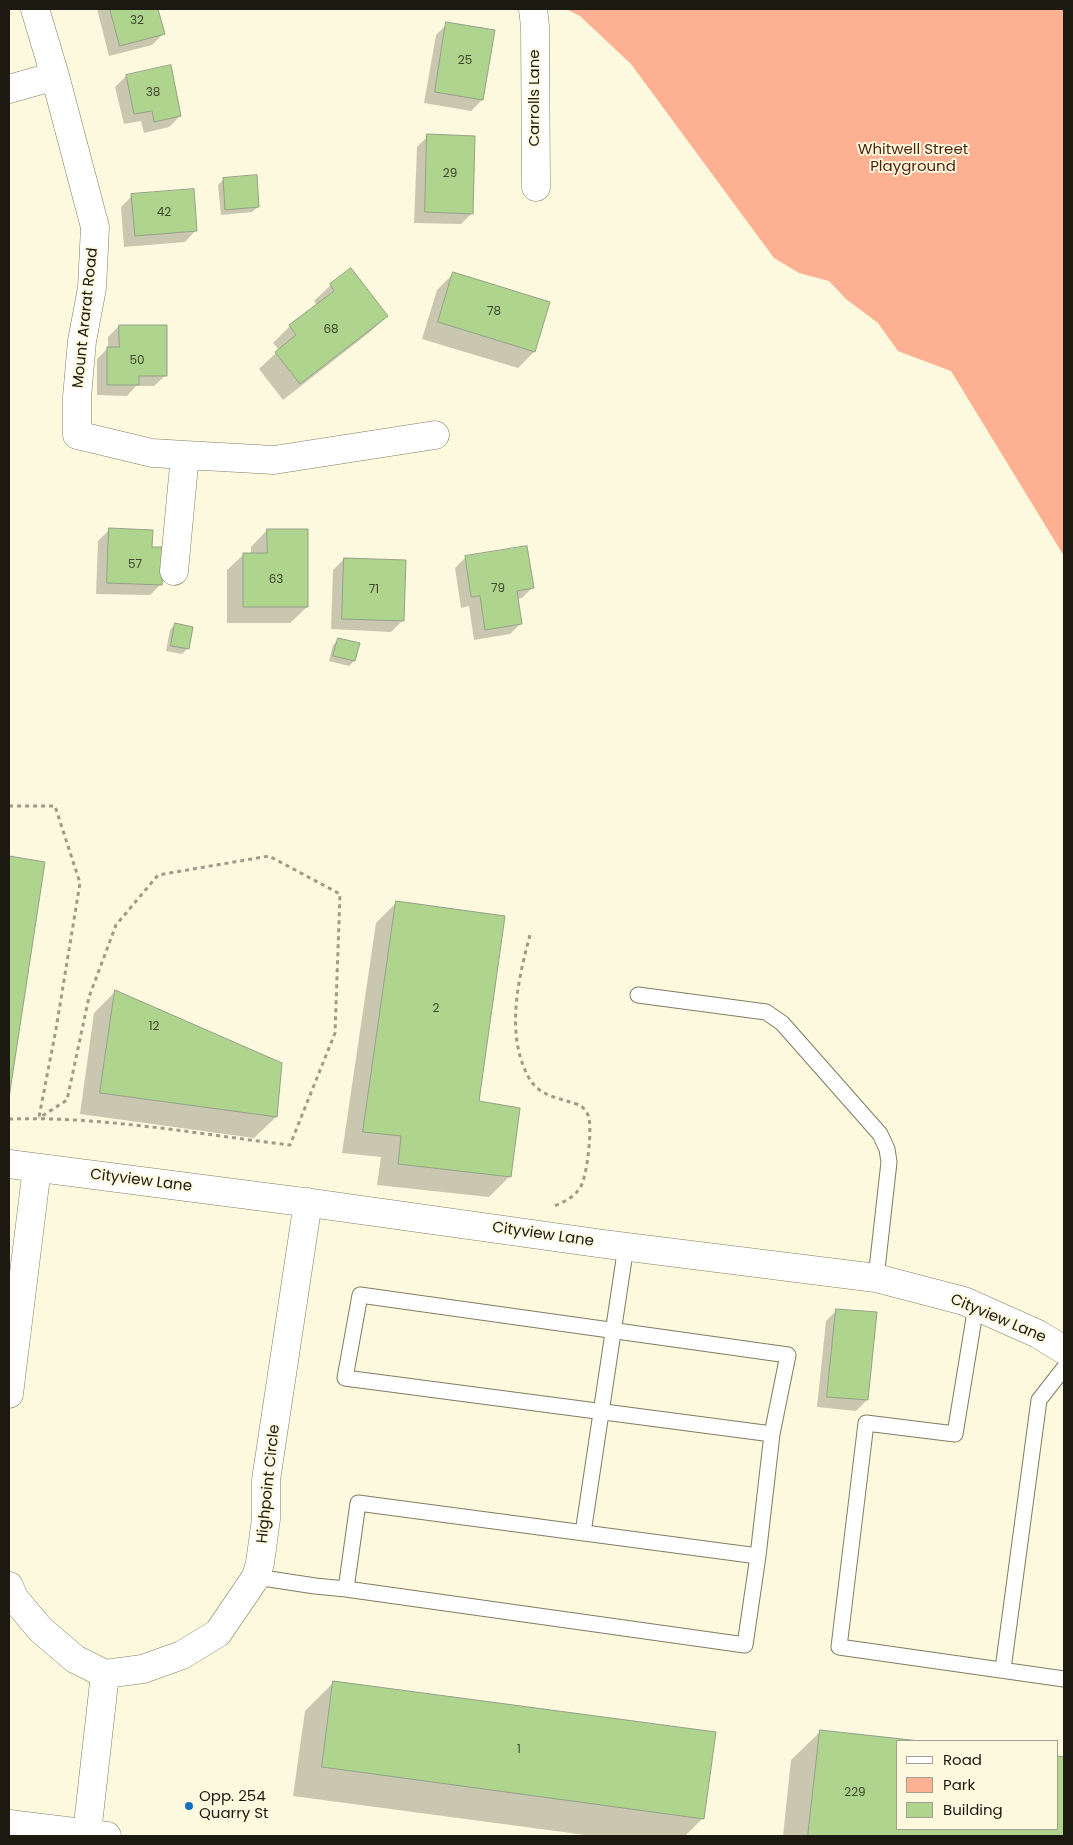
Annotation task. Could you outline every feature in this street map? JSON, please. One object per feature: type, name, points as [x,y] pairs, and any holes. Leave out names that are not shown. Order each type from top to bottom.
[{"type":"street","name":"Mount Ararat Road","points":[[35,9],[56,76],[95,227],[92,288],[82,341],[77,388],[78,435],[152,453],[185,455]]},
{"type":"street","name":"Carrolls Lane","points":[[533,9],[535,26],[536,187]]},
{"type":"street","points":[[9,89],[56,76]]},
{"type":"street","points":[[174,571],[185,455],[274,460],[436,435]]},
{"type":"street","name":"Cityview Lane","points":[[9,1164],[876,1278],[964,1301],[1038,1334],[1064,1350]]},
{"type":"street","points":[[9,1394],[38,1168]]},
{"type":"street","name":"Highpoint Circle","points":[[105,1674],[143,1669],[182,1655],[218,1633],[256,1577],[260,1564],[266,1519],[266,1480],[308,1202]]},
{"type":"street","points":[[9,1586],[14,1598],[40,1629],[74,1659],[105,1674],[97,1835],[9,1824]]},
{"type":"lane","points":[[638,995],[766,1012],[782,1023],[880,1134],[887,1149],[889,1162],[876,1278]]},
{"type":"lane","points":[[583,1533],[626,1246]]},
{"type":"lane","points":[[256,1577],[745,1645],[758,1556],[772,1434],[788,1355],[360,1295],[345,1378],[772,1434]]},
{"type":"lane","points":[[976,1306],[955,1434],[866,1423],[840,1647],[1064,1679]]},
{"type":"lane","points":[[1003,1669],[1039,1400],[1064,1368]]},
{"type":"lane","points":[[346,1589],[358,1503],[758,1556]]},
{"type":"path","points":[[9,806],[55,806],[80,883],[39,1118]]},
{"type":"path","points":[[9,1119],[39,1118],[124,1125],[290,1145],[335,1033],[340,894],[269,856],[158,874],[116,925],[89,997],[66,1100],[39,1118]]},
{"type":"path","points":[[530,936],[519,987],[515,1023],[518,1050],[529,1078],[539,1090],[546,1095],[581,1106],[588,1114],[590,1124],[588,1154],[581,1186],[567,1201],[548,1208]]},
{"type":"green space","name":"Whitwell Street Playground","points":[[566,9],[1064,9],[1064,556],[951,371],[898,351],[878,323],[846,299],[829,281],[799,273],[774,258],[631,64],[580,16]]},
{"type":"building","points":[[110,9],[158,9],[165,34],[120,46]]},
{"type":"building","points":[[446,22],[495,30],[483,100],[435,92]]},
{"type":"building","points":[[171,65],[181,116],[154,122],[152,111],[134,114],[126,75]]},
{"type":"building","points":[[427,134],[475,136],[473,214],[425,212]]},
{"type":"building","points":[[257,175],[259,207],[225,210],[223,178]]},
{"type":"building","points":[[194,189],[197,231],[135,236],[131,194]]},
{"type":"building","points":[[351,268],[388,316],[300,384],[275,352],[296,335],[289,325],[334,291],[330,284]]},
{"type":"building","points":[[453,272],[550,302],[535,352],[438,322]]},
{"type":"building","points":[[119,325],[167,325],[167,376],[139,376],[139,385],[107,385],[107,347],[119,347]]},
{"type":"building","points":[[109,528],[153,530],[152,547],[164,547],[162,585],[107,583]]},
{"type":"building","points":[[267,529],[308,529],[308,607],[243,607],[243,553],[267,553]]},
{"type":"building","points":[[527,546],[534,588],[517,591],[522,624],[485,630],[480,596],[471,597],[465,556]]},
{"type":"building","points":[[344,558],[406,560],[404,621],[342,619]]},
{"type":"building","points":[[175,623],[193,627],[189,649],[171,646]]},
{"type":"building","points":[[338,638],[360,643],[355,661],[333,656]]},
{"type":"building","points":[[9,856],[45,862],[9,1098]]},
{"type":"building","points":[[396,901],[505,916],[479,1101],[520,1108],[511,1177],[398,1164],[401,1136],[363,1132]]},
{"type":"building","points":[[115,990],[282,1063],[277,1117],[100,1093]]},
{"type":"building","points":[[836,1309],[877,1312],[868,1400],[827,1397]]},
{"type":"building","points":[[333,1681],[716,1732],[704,1819],[322,1767]]},
{"type":"building","points":[[820,1730],[911,1740],[896,1740],[896,1830],[1058,1830],[1058,1756],[1064,1757],[1064,1836],[808,1836]]},
{"type":"place","name":"Opp. 254 Quarry St","points":[[189,1806]]}]
